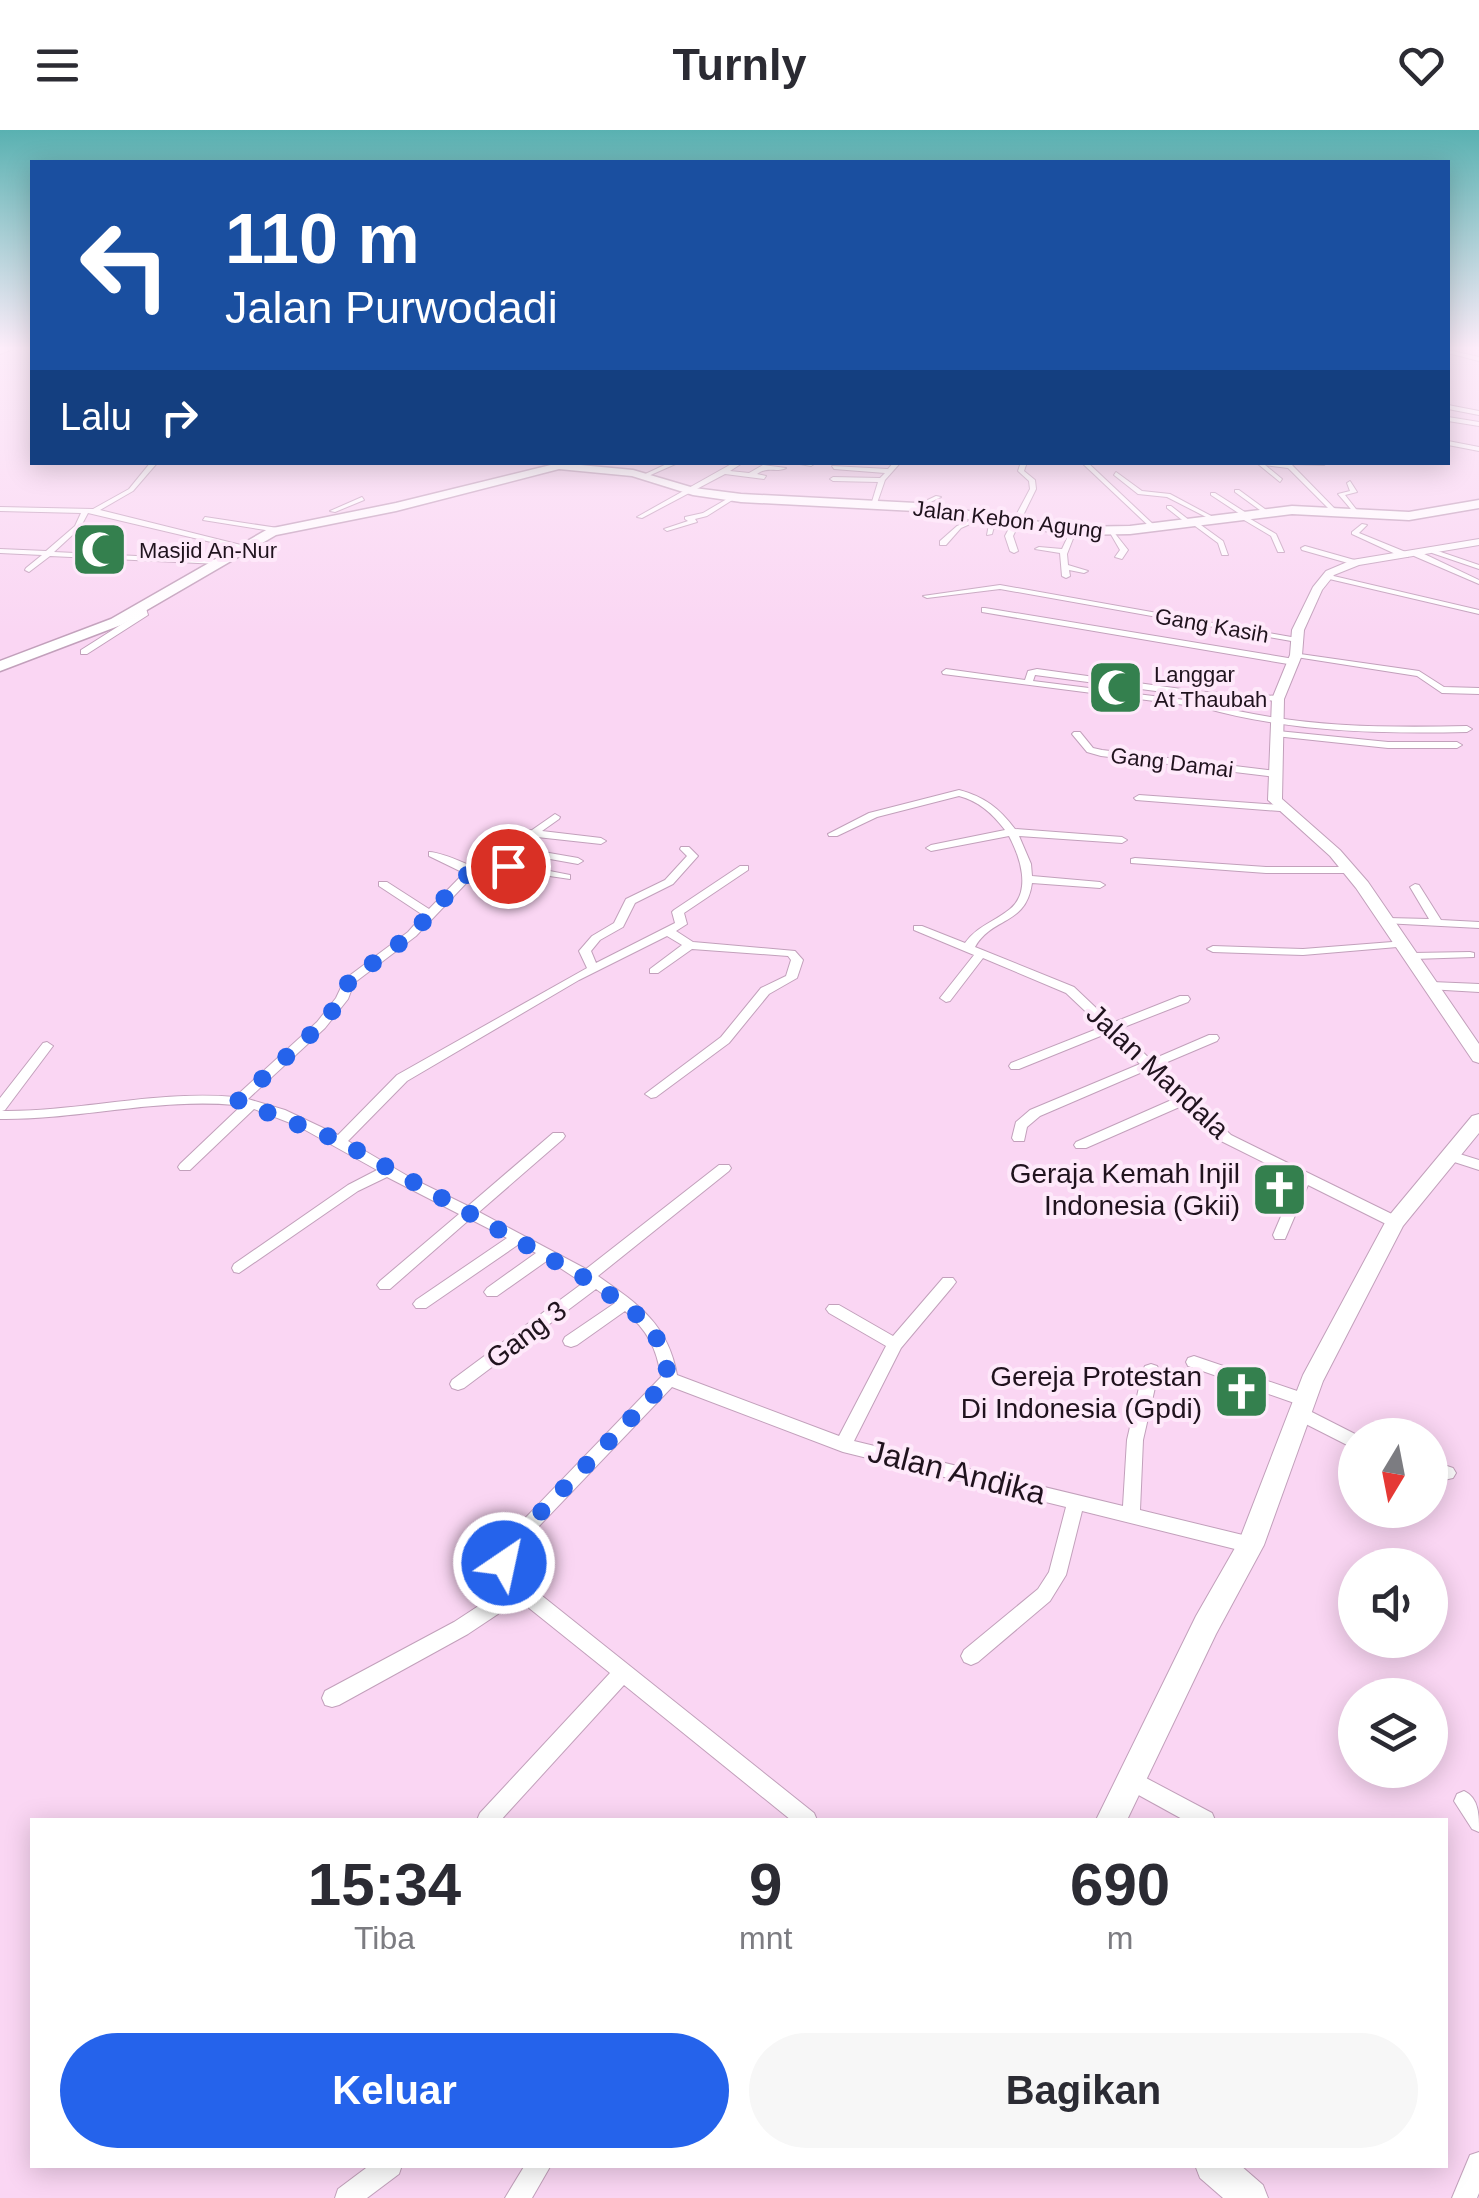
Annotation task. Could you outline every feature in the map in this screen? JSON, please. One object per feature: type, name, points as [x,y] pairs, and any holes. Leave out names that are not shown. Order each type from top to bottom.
[{"type":"highway","name":"Jalan Kebon Agung","points":[[0,666],[102,628],[278,530],[554,465]]},
{"type":"highway","name":"Jalan Kebon Agung","points":[[569,465],[644,472],[693,491],[734,498],[916,507],[1073,531],[1111,532],[1244,515],[1334,511],[1360,519],[1409,516],[1472,505]]},
{"type":"main road","points":[[1478,1054],[1409,950],[1349,870],[1280,808],[1276,800],[1276,774],[1278,700],[1309,605],[1328,576],[1355,563],[1479,542]]},
{"type":"main road","points":[[1112,1818],[1206,1625],[1250,1545],[1300,1406],[1394,1222],[1479,1120]]},
{"type":"street","points":[[1451,444],[1479,448]]},
{"type":"street","points":[[28,570],[53,552],[90,510],[124,495],[152,465]]},
{"type":"street","points":[[644,472],[668,465]]},
{"type":"street","points":[[680,465],[688,468]]},
{"type":"street","points":[[734,498],[705,515],[687,518],[694,522],[668,526],[640,517],[736,465]]},
{"type":"street","points":[[1014,551],[1008,544],[1034,488],[1020,468],[1022,465]]},
{"type":"street","points":[[1086,465],[1153,527]]},
{"type":"street","points":[[1261,465],[1280,480]]},
{"type":"street","points":[[1288,465],[1334,511]]},
{"type":"street","points":[[751,475],[763,467],[783,468]]},
{"type":"street","points":[[834,468],[888,467],[874,505]]},
{"type":"street","points":[[726,472],[764,477]]},
{"type":"street","points":[[1116,474],[1140,492],[1168,495],[1212,518]]},
{"type":"street","points":[[834,479],[882,480]]},
{"type":"street","points":[[1350,483],[1354,492],[1341,494],[1360,519],[1354,533],[1477,582]]},
{"type":"street","points":[[1237,491],[1276,514]]},
{"type":"street","points":[[1213,494],[1274,536],[1280,550]]},
{"type":"street","points":[[916,507],[938,498]]},
{"type":"street","points":[[321,508],[337,514],[362,499]]},
{"type":"street","points":[[1169,507],[1217,538],[1224,553]]},
{"type":"street","points":[[0,509],[90,510],[242,548]]},
{"type":"street","points":[[943,544],[959,527],[988,518],[989,534]]},
{"type":"street","points":[[206,519],[278,530]]},
{"type":"street","points":[[1073,531],[1065,551],[1066,571],[1084,571]]},
{"type":"street","points":[[1111,532],[1124,550],[1119,557]]},
{"type":"street","points":[[1305,548],[1355,563]]},
{"type":"street","points":[[1039,549],[1065,551]]},
{"type":"street","points":[[0,551],[219,562]]},
{"type":"street","points":[[1435,551],[1479,566]]},
{"type":"street","points":[[1328,576],[1479,612]]},
{"type":"street","name":"Gang Kasih","points":[[927,596],[1000,587],[1231,628],[1296,652]]},
{"type":"street","points":[[1128,611],[1138,599]]},
{"type":"street","points":[[84,652],[145,613],[142,607]]},
{"type":"street","points":[[1181,620],[1189,608]]},
{"type":"street","points":[[985,610],[1296,652],[1419,674],[1442,690],[1479,691]]},
{"type":"street","points":[[1231,628],[1245,614]]},
{"type":"street","points":[[946,672],[1204,700],[1278,700]]},
{"type":"street","points":[[1204,700],[1278,728],[1388,745],[1457,745]]},
{"type":"street","points":[[1278,728],[1468,729]]},
{"type":"street","name":"Gang Damai","points":[[1077,734],[1090,750],[1101,754],[1276,774]]},
{"type":"street","points":[[833,834],[873,815],[959,793],[993,811],[1011,832],[1018,844],[1026,879],[1023,902],[975,935],[974,951],[946,998]]},
{"type":"street","points":[[1139,798],[1280,808]]},
{"type":"street","points":[[434,854],[492,880],[521,852],[530,833],[555,817]]},
{"type":"street","points":[[932,848],[1011,832],[1122,840]]},
{"type":"street","points":[[530,833],[601,841]]},
{"type":"street","points":[[593,969],[584,951],[590,943],[620,925],[630,901],[679,874],[693,856],[685,849]]},
{"type":"street","points":[[521,852],[578,862]]},
{"type":"street","points":[[1135,861],[1248,869],[1349,870]]},
{"type":"street","points":[[508,866],[566,877]]},
{"type":"street","points":[[340,1141],[402,1078],[683,922],[677,914],[686,905],[744,868]]},
{"type":"street","points":[[186,1167],[321,1025],[342,999],[349,981],[430,915],[471,872]]},
{"type":"street","points":[[1026,879],[1100,885]]},
{"type":"street","points":[[383,884],[430,915]]},
{"type":"street","points":[[1416,887],[1438,923]]},
{"type":"street","points":[[1388,921],[1479,925]]},
{"type":"street","name":"Jalan Mandala","points":[[918,928],[1070,990],[1226,1138],[1394,1222]]},
{"type":"street","points":[[651,1094],[725,1040],[766,991],[790,978],[797,960],[792,954],[690,944],[666,930]]},
{"type":"street","points":[[654,971],[690,944]]},
{"type":"street","points":[[1213,949],[1409,950],[1470,956]]},
{"type":"street","points":[[1432,986],[1479,988]]},
{"type":"street","points":[[1016,1066],[1184,999]]},
{"type":"street","points":[[1018,1138],[1021,1126],[1035,1112],[1213,1038]]},
{"type":"street","points":[[0,1107],[47,1046]]},
{"type":"street","points":[[1081,1145],[1184,1100]]},
{"type":"street","points":[[0,1115],[244,1103],[340,1141],[387,1171],[590,1280],[648,1323],[662,1348],[669,1379],[512,1542],[504,1563],[520,1589],[804,1818]]},
{"type":"street","points":[[385,1284],[558,1136]]},
{"type":"street","points":[[1450,1156],[1479,1164]]},
{"type":"street","name":"Gang 3","points":[[458,1384],[724,1168]]},
{"type":"street","points":[[239,1268],[354,1188],[387,1171]]},
{"type":"street","points":[[1280,1235],[1305,1176]]},
{"type":"street","points":[[421,1304],[516,1239]]},
{"type":"street","points":[[492,1292],[544,1255]]},
{"type":"street","points":[[843,1445],[895,1344],[948,1282]]},
{"type":"street","points":[[571,1341],[624,1304]]},
{"type":"street","points":[[834,1309],[895,1344]]},
{"type":"street","points":[[1194,1362],[1300,1406],[1338,1431]]},
{"type":"street","points":[[1131,1515],[1135,1440],[1151,1370]]},
{"type":"street","name":"Jalan Andika","points":[[669,1379],[843,1445],[1250,1545]]},
{"type":"street","points":[[971,1656],[1027,1612],[1058,1575],[1076,1501]]},
{"type":"street","points":[[332,1698],[462,1628],[520,1589]]},
{"type":"street","points":[[489,1818],[624,1671]]},
{"type":"street","points":[[1131,1780],[1200,1818]]},
{"type":"street","points":[[1464,1800],[1479,1822]]},
{"type":"street","points":[[1464,2198],[1479,2164]]},
{"type":"street","points":[[347,2198],[386,2168]]},
{"type":"street","points":[[517,2198],[538,2168]]},
{"type":"place","name":"Masjid An-Nur","points":[[100,550]]},
{"type":"place","name":"Langgar At Thaubah","points":[[1115,687]]},
{"type":"place","name":"Geraja Kemah Injil Indonesia (Gkii)","points":[[1279,1189]]},
{"type":"place","name":"Gereja Protestan Di Indonesia (Gpdi)","points":[[1241,1392]]},
{"type":"route","points":[[504,1563],[512,1542],[635,1419],[669,1379],[662,1348],[648,1323],[594,1283],[387,1171],[340,1141],[238,1101],[321,1025],[342,999],[349,981],[412,934],[462,879],[471,872],[492,880],[508,866]]}]
